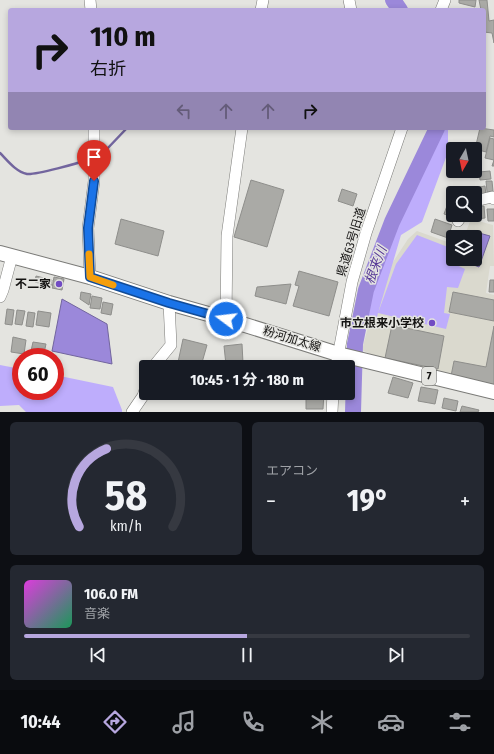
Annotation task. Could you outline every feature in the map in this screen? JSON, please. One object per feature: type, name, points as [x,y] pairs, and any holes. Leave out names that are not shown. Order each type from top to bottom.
[{"type":"main road","name":"粉河加太線","points":[[6,255],[90,277],[169,303],[226,319],[341,359],[364,360],[494,392]]},
{"type":"street","points":[[90,277],[88,228],[94,181],[94,130]]},
{"type":"street","points":[[226,319],[226,236],[242,130]]},
{"type":"street","name":"県道63号旧道","points":[[341,359],[352,282],[366,233],[401,130]]},
{"type":"street","points":[[482,200],[494,199]]},
{"type":"street","points":[[0,297],[3,290],[6,255]]},
{"type":"street","points":[[159,360],[171,345],[169,303]]},
{"type":"street","points":[[132,412],[140,400]]},
{"type":"street","points":[[332,412],[333,400]]},
{"type":"shaded area","points":[[428,130],[448,130],[446,157],[422,222],[401,235],[376,321],[363,318],[371,284],[398,220],[423,173],[435,145]]},
{"type":"shaded area","name":"市立根来小学校","points":[[470,222],[482,222],[493,225],[494,266],[490,266],[486,293],[494,295],[494,387],[381,359],[362,350],[380,282],[408,239],[417,231],[446,241],[446,266],[482,266],[482,230],[467,230]]},
{"type":"shaded area","points":[[482,234],[490,236],[482,259]]},
{"type":"shaded area","points":[[417,235],[446,246],[446,266],[459,266],[465,269],[458,288],[447,287],[444,313],[450,314],[446,329],[378,313],[396,264]]},
{"type":"shaded area","points":[[62,299],[107,324],[112,364],[64,354],[64,348],[53,348]]},
{"type":"shaded area","points":[[0,365],[12,367],[12,400],[64,400],[64,377],[113,387],[122,412],[26,412],[19,405],[0,406]]},
{"type":"building","points":[[459,0],[476,0],[475,7],[459,3]]},
{"type":"building","points":[[479,0],[487,0],[489,21],[494,20],[494,43],[492,33],[486,32],[486,8],[481,8]]},
{"type":"building","points":[[480,130],[494,130],[494,137],[490,136],[486,152],[482,151],[482,142],[477,142]]},
{"type":"building","points":[[490,138],[494,139],[494,160],[485,158]]},
{"type":"building","points":[[490,171],[491,179],[480,180],[480,178],[482,178],[482,172]]},
{"type":"building","points":[[251,180],[284,190],[267,247],[234,237]]},
{"type":"building","points":[[486,181],[492,181],[493,191],[487,192]]},
{"type":"building","points":[[485,186],[486,195],[482,195],[482,187]]},
{"type":"building","points":[[342,189],[357,194],[353,206],[338,201]]},
{"type":"building","points":[[482,206],[484,206],[485,218],[482,218]]},
{"type":"building","points":[[487,209],[494,209],[494,221],[488,221]]},
{"type":"building","points":[[121,219],[164,231],[158,256],[115,244]]},
{"type":"building","points":[[435,219],[452,225],[450,230],[446,230],[446,237],[431,232]]},
{"type":"building","points":[[299,271],[338,282],[329,316],[293,306],[299,286],[295,285]]},
{"type":"building","points":[[36,276],[52,280],[51,286],[35,282]]},
{"type":"building","points":[[54,277],[64,279],[62,290],[52,288]]},
{"type":"building","points":[[490,280],[494,280],[494,292],[489,292]]},
{"type":"building","points":[[291,284],[286,304],[255,296],[257,287]]},
{"type":"building","points":[[81,292],[91,294],[89,305],[80,299]]},
{"type":"building","points":[[453,292],[494,300],[494,321],[449,312]]},
{"type":"building","points":[[92,296],[102,298],[100,309],[90,308]]},
{"type":"building","points":[[103,302],[113,304],[111,315],[101,313]]},
{"type":"building","points":[[7,309],[14,310],[12,325],[5,324]]},
{"type":"building","points":[[17,310],[25,311],[22,325],[15,324]]},
{"type":"building","points":[[38,311],[51,313],[49,327],[36,325]]},
{"type":"building","points":[[28,312],[35,313],[33,327],[26,326]]},
{"type":"building","points":[[392,325],[444,336],[438,369],[385,358]]},
{"type":"building","points":[[494,326],[494,385],[451,376],[454,361],[486,367]]},
{"type":"building","points":[[13,337],[26,340],[25,348],[12,348],[11,352]]},
{"type":"building","points":[[183,339],[207,345],[203,360],[178,360]]},
{"type":"building","points":[[33,342],[46,344],[45,348],[32,348]]},
{"type":"building","points":[[242,344],[243,360],[225,360],[224,346]]},
{"type":"building","points":[[393,377],[413,383],[408,398],[388,393]]},
{"type":"building","points":[[421,387],[438,390],[435,404],[418,401]]},
{"type":"building","points":[[444,398],[458,401],[456,411],[442,408]]},
{"type":"building","points":[[306,400],[324,400],[323,409],[306,409]]},
{"type":"building","points":[[462,406],[479,410],[478,412],[460,412]]},
{"type":"waterway","name":"根来川","points":[[393,0],[399,8]]},
{"type":"waterway","points":[[98,155],[106,150],[125,130]]},
{"type":"waterway","name":"根来川","points":[[353,412],[355,344],[366,290],[392,222],[436,130]]},
{"type":"waterway","points":[[0,153],[15,168],[27,174],[48,171],[90,159]]},
{"type":"slow traffic","points":[[89,254],[90,277],[113,285]]},
{"type":"place","name":"不二家","points":[[59,284]]},
{"type":"place","name":"市立根来小学校","points":[[432,323]]},
{"type":"route","points":[[94,181],[88,228],[90,277],[169,303],[226,319]]}]
